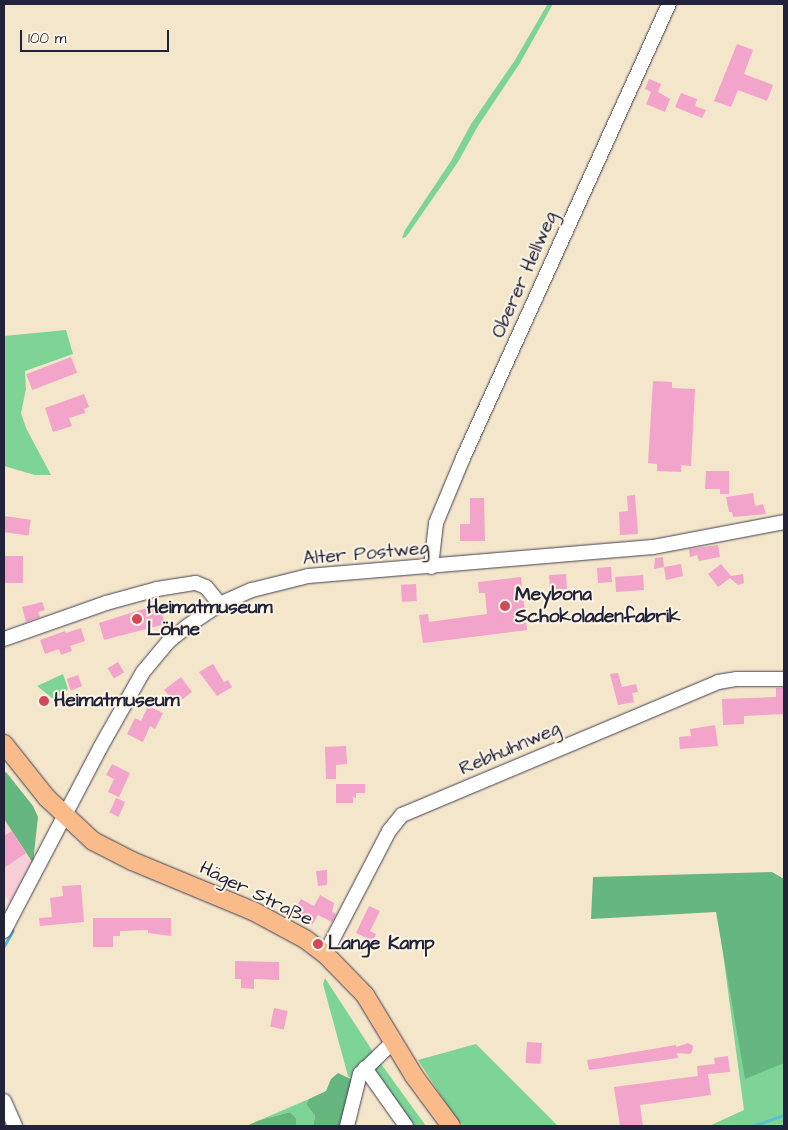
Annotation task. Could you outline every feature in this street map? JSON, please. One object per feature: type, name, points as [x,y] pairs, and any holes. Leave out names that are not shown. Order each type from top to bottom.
[{"type":"main road","name":"Häger Straße","points":[[4,744],[64,816],[84,834],[111,851],[253,912],[305,939],[326,954],[364,995],[414,1076],[451,1126]]},
{"type":"street","name":"Oberer Hellweg","points":[[431,567],[436,523],[463,458],[668,4]]},
{"type":"street","name":"Alter Postweg","points":[[4,931],[64,816],[143,672],[169,641],[186,626],[220,604],[252,590],[308,576],[653,547],[784,522]]},
{"type":"street","points":[[4,639],[106,603],[157,589],[196,583],[206,587],[220,604]]},
{"type":"street","name":"Rebhuhnweg","points":[[326,954],[389,831],[402,815],[718,682],[736,679],[784,679]]},
{"type":"street","points":[[347,1126],[357,1082],[365,1068],[394,1041]]},
{"type":"street","points":[[365,1068],[406,1126]]},
{"type":"street","points":[[4,1101],[15,1126]]},
{"type":"shaded area","points":[[4,819],[33,863],[15,908],[4,895]]},
{"type":"green space","points":[[553,4],[520,63],[478,126],[458,162],[406,237],[402,238],[405,230],[451,161],[471,124],[515,60],[547,5]]},
{"type":"green space","points":[[66,330],[73,354],[25,371],[26,389],[21,413],[26,428],[51,475],[35,475],[4,466],[4,336]]},
{"type":"green space","points":[[63,674],[68,689],[57,702],[37,686]]},
{"type":"green space","points":[[6,772],[33,806],[38,817],[33,863],[4,819],[4,774]]},
{"type":"green space","points":[[772,872],[784,879],[784,1063],[745,1079],[716,912],[591,919],[593,877]]},
{"type":"green space","points":[[784,897],[784,1126],[709,1126],[744,1110],[717,909]]},
{"type":"green space","points":[[325,978],[379,1061],[426,1126],[400,1126],[361,1071],[355,1081],[348,1076],[323,984]]},
{"type":"green space","points":[[476,1044],[558,1126],[464,1126],[456,1119],[418,1060]]},
{"type":"green space","points":[[338,1073],[355,1081],[344,1126],[313,1126],[315,1116],[306,1104],[309,1099],[326,1091],[331,1079]]},
{"type":"green space","points":[[309,1099],[306,1104],[315,1116],[313,1126],[296,1126],[296,1118],[290,1112],[260,1120]]},
{"type":"green space","points":[[290,1112],[296,1118],[296,1126],[246,1126],[260,1120]]},
{"type":"building","points":[[737,44],[753,50],[744,74],[773,85],[767,101],[738,90],[731,107],[714,101]]},
{"type":"building","points":[[649,79],[661,84],[658,92],[670,99],[665,112],[646,104],[651,92],[645,89]]},
{"type":"building","points":[[681,93],[697,99],[695,106],[706,110],[702,118],[675,107]]},
{"type":"building","points":[[71,357],[77,373],[32,390],[26,374]]},
{"type":"building","points":[[653,381],[672,382],[672,388],[695,389],[691,466],[681,465],[681,472],[657,471],[657,464],[648,463]]},
{"type":"building","points":[[84,394],[89,407],[84,409],[85,413],[69,418],[72,426],[53,432],[45,408]]},
{"type":"building","points":[[706,471],[729,471],[729,494],[720,494],[720,489],[705,489]]},
{"type":"building","points":[[753,493],[755,506],[763,504],[766,514],[733,517],[732,512],[729,512],[726,497]]},
{"type":"building","points":[[635,495],[638,534],[620,535],[619,512],[628,511],[627,496]]},
{"type":"building","points":[[470,498],[484,498],[485,541],[460,541],[460,524],[470,524]]},
{"type":"building","points":[[4,516],[31,520],[29,536],[4,532]]},
{"type":"building","points":[[718,545],[720,557],[699,561],[697,555],[690,557],[689,549]]},
{"type":"building","points":[[4,556],[23,556],[23,583],[4,583]]},
{"type":"building","points":[[663,557],[664,567],[654,569],[655,558]]},
{"type":"building","points":[[681,564],[683,576],[666,580],[664,567]]},
{"type":"building","points":[[721,564],[731,576],[743,574],[744,583],[738,585],[730,578],[718,587],[708,574]]},
{"type":"building","points":[[611,567],[612,582],[598,583],[597,568]]},
{"type":"building","points":[[566,574],[567,589],[550,590],[549,575]]},
{"type":"building","points":[[643,575],[644,590],[616,592],[615,577]]},
{"type":"building","name":"Meybona Schokoladenfabrik","points":[[521,577],[527,630],[423,643],[419,615],[428,614],[429,622],[487,614],[485,593],[479,593],[478,582]]},
{"type":"building","points":[[416,584],[417,601],[402,602],[401,585]]},
{"type":"building","points":[[42,602],[45,610],[38,612],[40,617],[26,622],[22,607]]},
{"type":"building","name":"Heimatmuseum Löhne","points":[[159,604],[165,624],[104,640],[99,623]]},
{"type":"building","points":[[81,628],[85,641],[70,646],[72,651],[61,655],[59,649],[45,654],[40,640],[65,631],[66,633]]},
{"type":"building","points":[[118,662],[124,672],[114,678],[108,668]]},
{"type":"building","points":[[213,664],[224,682],[228,680],[232,687],[217,696],[199,672]]},
{"type":"building","points":[[618,673],[622,687],[636,684],[638,692],[632,693],[634,702],[618,705],[610,674]]},
{"type":"building","points":[[78,675],[82,686],[71,690],[67,679]]},
{"type":"building","points":[[181,677],[192,692],[172,707],[167,701],[171,698],[164,690]]},
{"type":"building","points":[[776,688],[784,688],[784,714],[744,716],[744,724],[723,725],[722,699],[776,697]]},
{"type":"building","points":[[148,706],[163,713],[155,729],[150,726],[143,742],[127,734],[135,718],[141,721]]},
{"type":"building","points":[[715,725],[718,746],[680,749],[679,737],[691,736],[690,729]]},
{"type":"building","points":[[346,746],[347,764],[336,765],[336,779],[326,779],[325,747]]},
{"type":"building","points":[[112,764],[130,773],[119,797],[108,792],[114,779],[106,775]]},
{"type":"building","points":[[336,784],[365,784],[365,793],[356,793],[356,798],[353,797],[353,803],[336,803]]},
{"type":"building","points":[[116,798],[125,802],[119,817],[109,813]]},
{"type":"building","points":[[12,831],[26,853],[4,868],[4,836]]},
{"type":"building","points":[[327,870],[327,885],[318,886],[316,871]]},
{"type":"building","points":[[81,885],[84,922],[40,926],[39,918],[52,917],[50,898],[63,896],[62,886]]},
{"type":"building","points":[[320,895],[334,903],[332,912],[336,914],[332,922],[318,915],[312,925],[292,914],[301,899],[314,906]]},
{"type":"building","points":[[369,906],[380,911],[370,931],[376,934],[373,941],[356,933]]},
{"type":"building","points":[[93,918],[171,918],[171,936],[148,933],[148,930],[120,931],[120,936],[113,936],[113,947],[93,947]]},
{"type":"building","points":[[235,961],[279,962],[279,980],[254,979],[254,989],[241,988],[241,979],[235,979]]},
{"type":"building","points":[[274,1008],[288,1011],[284,1029],[270,1027]]},
{"type":"building","points":[[527,1042],[542,1043],[540,1064],[526,1063]]},
{"type":"building","points":[[688,1043],[693,1046],[692,1052],[690,1054],[677,1053],[678,1058],[589,1070],[587,1060],[676,1045],[676,1047]]},
{"type":"building","points":[[728,1056],[730,1072],[708,1074],[711,1095],[640,1105],[643,1126],[620,1126],[614,1087],[698,1076],[697,1066],[715,1064],[714,1058]]},
{"type":"waterway","points":[[4,946],[13,930]]},
{"type":"waterway","points":[[752,1126],[784,1115]]},
{"type":"place","name":"Meybona Schokoladenfabrik","points":[[505,606]]},
{"type":"place","name":"Heimatmuseum Löhne","points":[[137,619]]},
{"type":"place","name":"Heimatmuseum","points":[[44,701]]},
{"type":"place","name":"Lange Kamp","points":[[318,944]]}]
